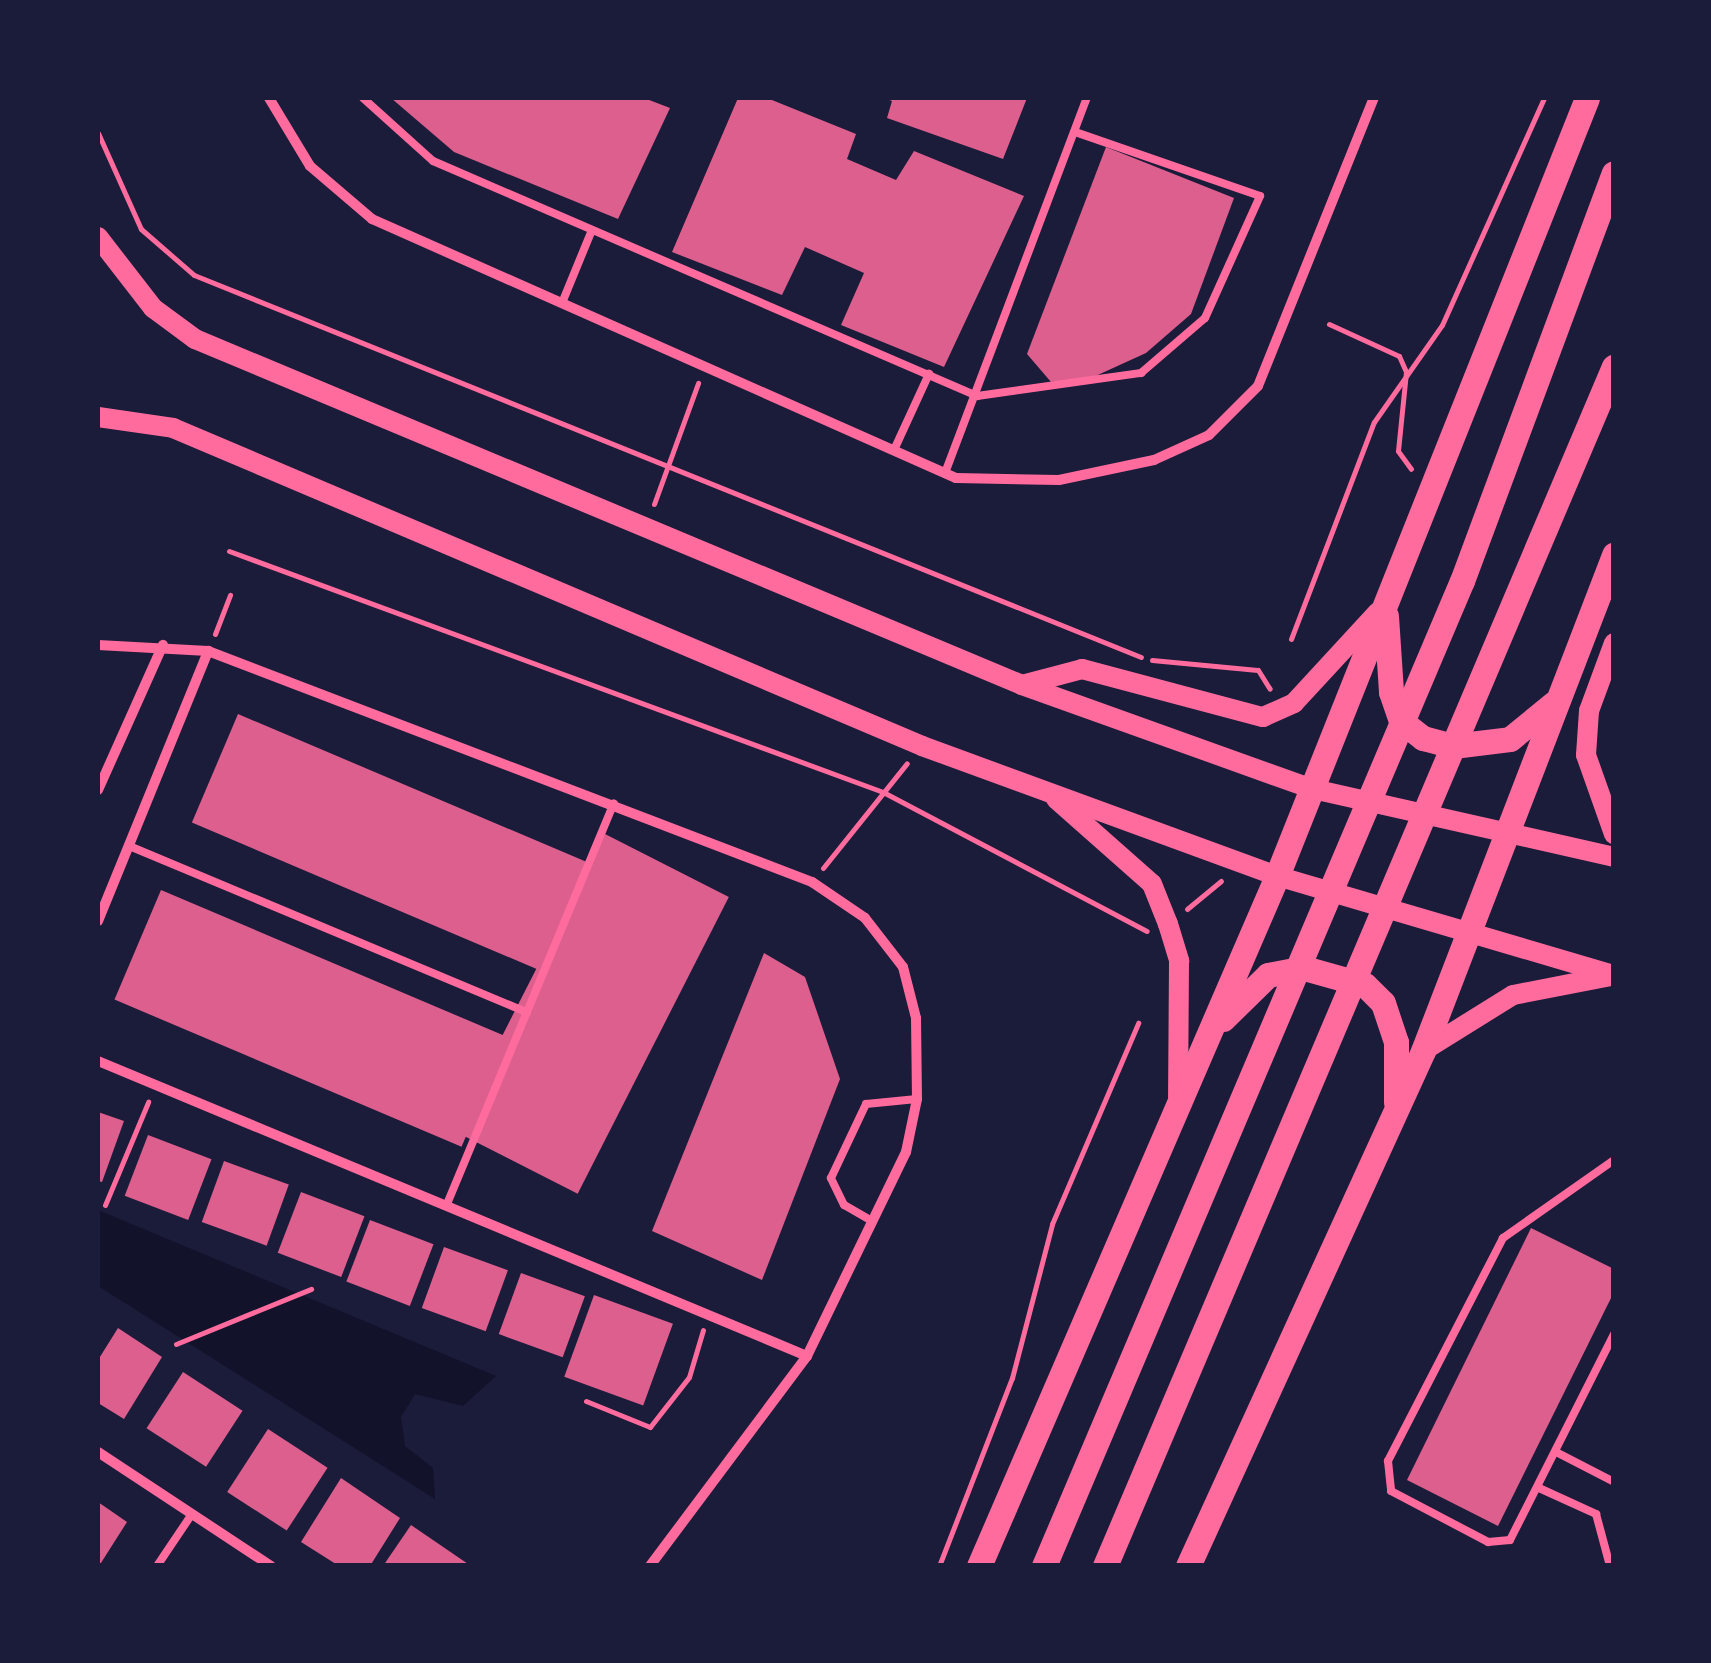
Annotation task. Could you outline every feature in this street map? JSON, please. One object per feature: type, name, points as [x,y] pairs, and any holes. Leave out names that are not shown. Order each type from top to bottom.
[{"type":"main road","points":[[979,1566],[1277,876],[1587,98]]},
{"type":"main road","points":[[1044,1566],[1462,581],[1614,173]]},
{"type":"main road","points":[[98,236],[153,308],[195,338],[1022,685],[1313,789],[1614,858]]},
{"type":"main road","points":[[1105,1566],[1525,590],[1614,366]]},
{"type":"main road","points":[[98,417],[173,428],[922,746],[1277,876],[1613,975]]},
{"type":"main road","points":[[1188,1566],[1423,1050],[1614,555]]},
{"type":"main road","points":[[1022,685],[1082,669],[1263,717],[1294,703],[1386,604]]},
{"type":"main road","points":[[1386,604],[1392,692],[1402,721],[1422,738],[1453,746],[1510,739],[1558,700]]},
{"type":"main road","points":[[1614,643],[1588,711],[1586,755],[1614,834]]},
{"type":"main road","points":[[1048,792],[1152,884],[1179,962],[1178,1104]]},
{"type":"main road","points":[[1206,1038],[1268,975],[1304,968],[1351,980],[1384,1003],[1396,1042],[1396,1110]]},
{"type":"main road","points":[[1423,1050],[1512,995],[1613,975]]},
{"type":"street","points":[[269,98],[310,166],[372,219],[945,474],[1060,480],[1154,460],[1209,435],[1258,386],[1374,98]]},
{"type":"street","points":[[98,645],[208,650],[812,882],[865,918],[903,967],[916,1018],[917,1099],[906,1152],[808,1356],[650,1566]]},
{"type":"street","points":[[98,790],[163,645]]},
{"type":"street","points":[[98,921],[134,848],[208,650]]},
{"type":"street","points":[[98,1061],[708,1311],[808,1356]]},
{"type":"street","points":[[98,1452],[270,1566]]},
{"type":"lane","points":[[363,98],[432,161],[976,396],[1141,373],[1205,318],[1260,196],[1074,132]]},
{"type":"lane","points":[[945,474],[1087,98]]},
{"type":"lane","points":[[562,303],[592,230]]},
{"type":"lane","points":[[894,450],[929,374]]},
{"type":"lane","points":[[447,1204],[614,804]]},
{"type":"lane","points":[[134,848],[527,1012]]},
{"type":"lane","points":[[872,1222],[844,1205],[832,1178],[866,1104],[917,1099]]},
{"type":"lane","points":[[1614,1160],[1503,1238],[1385,1474],[1401,1498],[1495,1544],[1517,1534],[1614,1334]]},
{"type":"lane","points":[[1556,1452],[1614,1482]]},
{"type":"lane","points":[[1539,1488],[1596,1514],[1610,1566]]},
{"type":"lane","points":[[156,1566],[192,1514]]},
{"type":"path","points":[[1292,639],[1374,422],[1442,325],[1544,98]]},
{"type":"path","points":[[98,133],[141,229],[194,274],[669,462],[1142,658],[1258,670]]},
{"type":"path","points":[[1329,324],[1399,356],[1406,372],[1398,452],[1430,495]]},
{"type":"path","points":[[646,526],[704,366]]},
{"type":"path","points":[[229,551],[882,792],[1126,927],[1168,924],[1244,863]]},
{"type":"path","points":[[208,650],[230,595]]},
{"type":"path","points":[[812,882],[922,746]]},
{"type":"path","points":[[939,1566],[1012,1378],[1052,1224],[1138,1022]]},
{"type":"path","points":[[105,1205],[156,1085]]},
{"type":"path","points":[[176,1344],[311,1289]]},
{"type":"path","points":[[586,1401],[650,1427],[689,1377],[708,1311]]},
{"type":"shaded area","points":[[98,1210],[496,1376],[463,1406],[415,1394],[401,1417],[405,1446],[433,1468],[435,1499],[98,1286]]},
{"type":"building","points":[[391,98],[644,98],[670,108],[618,219],[454,152]]},
{"type":"building","points":[[738,98],[767,98],[856,134],[847,159],[896,180],[914,151],[1024,196],[944,367],[841,325],[864,273],[805,247],[782,295],[672,252]]},
{"type":"building","points":[[884,98],[1027,98],[1003,159],[887,118],[892,101]]},
{"type":"building","points":[[1106,147],[1234,198],[1191,314],[1146,353],[1089,379],[1051,382],[1027,354]]},
{"type":"building","points":[[238,714],[587,862],[541,971],[192,823]]},
{"type":"building","points":[[605,834],[729,897],[578,1194],[454,1131]]},
{"type":"building","points":[[161,890],[508,1037],[462,1147],[115,1000]]},
{"type":"building","points":[[764,953],[805,977],[840,1079],[762,1280],[652,1231]]},
{"type":"building","points":[[98,1112],[124,1121],[102,1182],[98,1181]]},
{"type":"building","points":[[148,1135],[211,1159],[188,1220],[125,1196]]},
{"type":"building","points":[[224,1161],[289,1185],[267,1246],[202,1222]]},
{"type":"building","points":[[301,1192],[364,1216],[341,1277],[278,1253]]},
{"type":"building","points":[[370,1220],[433,1244],[410,1306],[346,1282]]},
{"type":"building","points":[[1531,1228],[1614,1269],[1614,1292],[1498,1526],[1407,1480]]},
{"type":"building","points":[[444,1247],[508,1270],[486,1331],[422,1308]]},
{"type":"building","points":[[521,1273],[585,1296],[563,1357],[499,1334]]},
{"type":"building","points":[[594,1295],[673,1324],[643,1405],[564,1377]]},
{"type":"building","points":[[118,1328],[162,1357],[124,1419],[98,1403],[98,1360]]},
{"type":"building","points":[[183,1372],[243,1411],[206,1467],[147,1428]]},
{"type":"building","points":[[268,1429],[328,1468],[287,1531],[227,1492]]},
{"type":"building","points":[[341,1478],[400,1518],[370,1566],[339,1566],[301,1542]]},
{"type":"building","points":[[98,1502],[127,1522],[99,1566],[98,1566]]},
{"type":"building","points":[[411,1525],[471,1566],[383,1566]]}]
